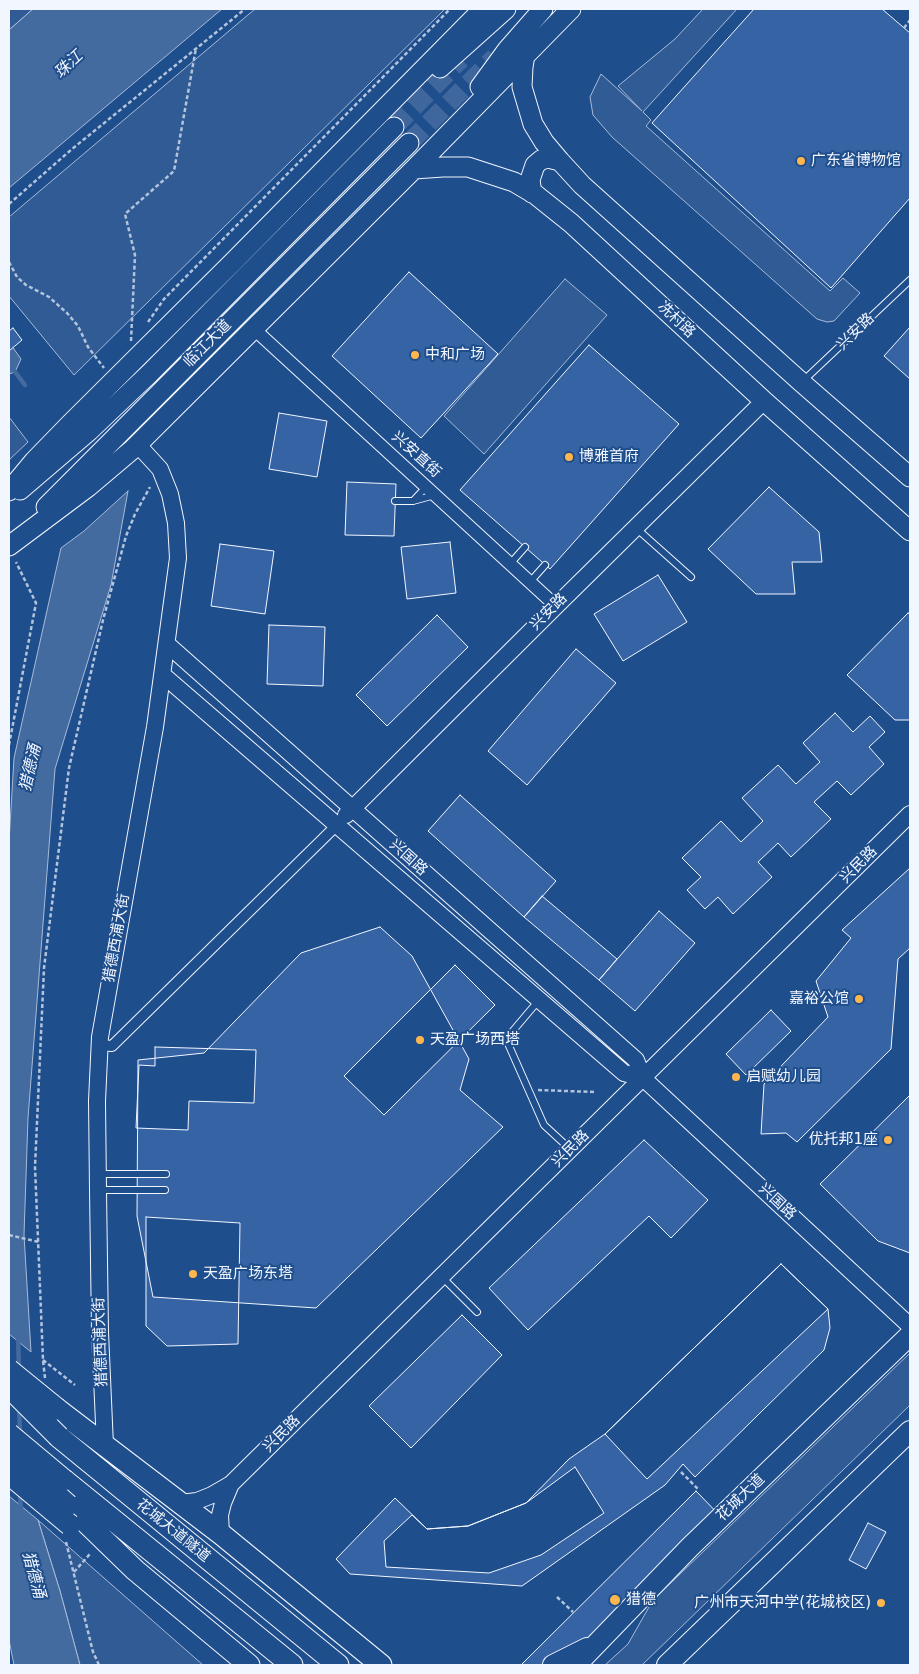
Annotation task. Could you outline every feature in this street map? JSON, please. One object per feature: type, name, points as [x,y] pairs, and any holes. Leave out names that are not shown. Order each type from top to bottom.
[{"type":"highway","points":[[9,1370],[105,1446],[222,1534],[381,1665]]},
{"type":"highway","points":[[9,1381],[57,1409]]},
{"type":"highway","points":[[9,1387],[60,1437]]},
{"type":"highway","name":"花城大道隧道","points":[[9,1397],[338,1665]]},
{"type":"highway","name":"花城大道隧道","points":[[9,1434],[292,1665]]},
{"type":"highway","points":[[9,1452],[68,1521]]},
{"type":"highway","points":[[9,1474],[68,1521],[135,1570],[248,1665]]},
{"type":"main road","points":[[9,491],[34,460],[240,256],[484,9]]},
{"type":"main road","points":[[381,112],[460,52],[506,9]]},
{"type":"main road","points":[[455,126],[490,73],[543,9]]},
{"type":"main road","points":[[11,551],[138,445],[571,9]]},
{"type":"main road","points":[[530,24],[522,87],[533,124],[544,142],[582,185],[910,476]]},
{"type":"main road","name":"临江大道","points":[[9,500],[89,432],[149,374],[394,127]]},
{"type":"main road","name":"临江大道","points":[[11,551],[135,416],[409,143]]},
{"type":"main road","points":[[532,193],[530,180],[535,165],[541,160],[548,158],[560,161]]},
{"type":"main road","name":"冼村路","points":[[414,169],[468,167],[514,182],[532,193],[570,223],[764,402],[910,531]]},
{"type":"main road","name":"花城大道","points":[[576,1665],[690,1547],[910,1335]]},
{"type":"main road","points":[[666,1665],[910,1431]]},
{"type":"main road","points":[[678,1665],[722,1610]]},
{"type":"main road","points":[[554,1665],[598,1642]]},
{"type":"main road","points":[[584,1665],[598,1642]]},
{"type":"street","name":"兴安直街","points":[[254,329],[556,606]]},
{"type":"street","name":"兴安路","points":[[337,825],[352,808],[764,402]]},
{"type":"street","name":"猎德西浦大街","points":[[105,1446],[100,1332],[97,1101],[99,1045],[163,675],[178,558],[176,523],[170,494],[160,470],[138,445]]},
{"type":"street","name":"兴国路","points":[[167,644],[636,1060],[643,1078]]},
{"type":"street","name":"兴国路","points":[[163,675],[624,1072],[643,1078],[910,1326]]},
{"type":"street","name":"兴民路","points":[[182,1503],[198,1501],[232,1484],[910,814]]},
{"type":"street","points":[[99,1045],[112,1046],[337,825]]},
{"type":"street","name":"兴民路","points":[[222,1534],[220,1515],[223,1503],[232,1484]]},
{"type":"lane","name":"兴安路","points":[[802,382],[910,280]]},
{"type":"lane","points":[[395,501],[413,501],[431,491]]},
{"type":"lane","points":[[413,501],[431,491]]},
{"type":"lane","points":[[635,528],[691,577]]},
{"type":"lane","points":[[510,564],[525,547]]},
{"type":"lane","points":[[530,582],[546,565]]},
{"type":"lane","points":[[539,999],[506,1039],[544,1125],[571,1149]]},
{"type":"lane","points":[[98,1182],[166,1174]]},
{"type":"lane","points":[[98,1182],[165,1190]]},
{"type":"lane","points":[[442,1277],[477,1312]]},
{"type":"path","points":[[9,204],[72,149],[245,9]]},
{"type":"path","points":[[148,322],[164,300],[450,9]]},
{"type":"path","points":[[904,28],[910,20]]},
{"type":"path","points":[[136,338],[131,345],[135,255],[125,214],[174,171],[196,48]]},
{"type":"path","points":[[9,262],[16,277],[26,285],[50,297],[67,313],[78,326],[88,347],[110,374]]},
{"type":"path","points":[[46,1379],[43,1360],[35,1168],[44,968],[69,768],[103,620],[126,536],[150,486]]},
{"type":"path","points":[[9,745],[36,603],[11,551]]},
{"type":"path","points":[[528,1090],[594,1092]]},
{"type":"path","points":[[9,1235],[39,1242]]},
{"type":"path","points":[[43,1360],[75,1385]]},
{"type":"path","points":[[681,1472],[698,1489]]},
{"type":"path","points":[[68,1521],[74,1572],[99,1665]]},
{"type":"path","points":[[74,1572],[90,1554]]},
{"type":"path","points":[[557,1597],[573,1612]]},
{"type":"shaded area","points":[[9,9],[33,9],[9,30]]},
{"type":"shaded area","points":[[255,9],[445,9],[74,375],[9,296],[9,217]]},
{"type":"shaded area","points":[[703,9],[737,9],[643,112],[651,120],[646,126],[830,291],[843,278],[860,293],[834,321],[827,322],[817,319],[612,137],[593,115],[590,97],[601,74],[642,111],[618,86],[675,39]]},
{"type":"shaded area","points":[[565,279],[607,315],[484,454],[444,416]]},
{"type":"shaded area","points":[[9,417],[28,442],[9,460]]},
{"type":"shaded area","points":[[910,1353],[910,1405],[642,1665],[605,1665],[628,1644],[653,1600]]},
{"type":"shaded area","points":[[38,1520],[203,1665],[80,1665]]},
{"type":"water","name":"珠江","points":[[33,9],[222,9],[9,188],[9,30]]},
{"type":"water","points":[[9,342],[21,359],[15,372],[9,374]]},
{"type":"water","points":[[128,491],[111,585],[55,769],[28,1118],[24,1235],[31,1352],[9,1334],[9,842],[14,758],[61,548],[84,531]]},
{"type":"water","points":[[9,1496],[38,1520],[80,1665],[14,1665],[9,1640]]},
{"type":"building","name":"广东省博物馆","points":[[754,9],[882,9],[910,33],[910,198],[831,288],[652,123]]},
{"type":"building","name":"中和广场","points":[[409,272],[498,354],[421,438],[332,356]]},
{"type":"building","points":[[910,327],[910,379],[884,356]]},
{"type":"building","points":[[13,328],[22,340],[9,351],[9,331]]},
{"type":"building","name":"博雅首府","points":[[589,345],[679,424],[550,569],[460,490]]},
{"type":"building","points":[[279,413],[327,421],[317,477],[269,469]]},
{"type":"building","points":[[347,482],[396,484],[394,536],[345,535]]},
{"type":"building","points":[[769,487],[819,532],[822,562],[792,562],[795,594],[756,594],[708,549]]},
{"type":"building","points":[[450,542],[456,593],[407,599],[401,547]]},
{"type":"building","points":[[220,544],[274,551],[265,614],[211,606]]},
{"type":"building","points":[[658,575],[687,622],[623,661],[594,614]]},
{"type":"building","points":[[908,613],[910,614],[910,720],[895,720],[847,675]]},
{"type":"building","points":[[437,615],[468,647],[387,726],[356,695]]},
{"type":"building","points":[[269,625],[325,627],[323,686],[267,684]]},
{"type":"building","points":[[576,649],[616,683],[527,785],[488,751]]},
{"type":"building","points":[[835,713],[853,732],[870,716],[885,732],[869,747],[884,764],[851,795],[837,781],[814,802],[831,819],[791,857],[778,843],[758,862],[772,877],[733,914],[718,897],[705,909],[687,890],[701,877],[682,858],[721,821],[741,842],[763,821],[742,798],[778,765],[796,784],[820,762],[803,743]]},
{"type":"building","points":[[460,795],[556,881],[524,917],[428,831]]},
{"type":"building","name":"嘉裕公馆","points":[[910,868],[910,948],[898,959],[891,1049],[797,1142],[786,1133],[761,1134],[764,1084],[828,1017],[816,981],[851,938],[842,930]]},
{"type":"building","points":[[542,896],[617,959],[599,980],[524,917]]},
{"type":"building","points":[[659,911],[695,943],[635,1011],[599,980]]},
{"type":"building","points":[[380,927],[412,956],[469,1059],[460,1090],[503,1127],[316,1308],[153,1297],[137,1216],[138,1060],[204,1053],[301,953]]},
{"type":"building","name":"天盈广场西塔","points":[[455,965],[495,1005],[384,1115],[344,1076]]},
{"type":"building","points":[[771,1010],[791,1031],[746,1075],[726,1054]]},
{"type":"building","points":[[155,1047],[256,1050],[254,1103],[189,1101],[188,1130],[136,1128],[139,1065],[155,1066]]},
{"type":"building","name":"优托邦1座","points":[[910,1095],[910,1253],[878,1241],[820,1184]]},
{"type":"building","points":[[644,1140],[708,1200],[671,1238],[649,1216],[528,1330],[489,1288]]},
{"type":"building","name":"天盈广场东塔","points":[[146,1217],[240,1223],[238,1344],[167,1346],[146,1326]]},
{"type":"building","points":[[781,1264],[828,1309],[830,1328],[824,1350],[695,1477],[683,1464],[665,1485],[522,1586],[350,1574],[336,1559],[395,1498],[427,1529],[468,1526],[526,1503],[569,1459],[605,1434]]},
{"type":"building","points":[[781,1264],[828,1309],[647,1479],[605,1434]]},
{"type":"building","points":[[462,1315],[502,1355],[411,1448],[369,1406]]},
{"type":"building","points":[[575,1467],[604,1513],[541,1555],[489,1573],[386,1567],[384,1541],[412,1515],[427,1529],[468,1526],[526,1503]]},
{"type":"building","name":"猎德","points":[[696,1491],[724,1520],[577,1665],[521,1665]]},
{"type":"building","points":[[868,1523],[886,1532],[866,1569],[849,1560]]},
{"type":"waterway","points":[[9,364],[25,385]]},
{"type":"waterway","name":"猎德涌","points":[[18,1336],[19,1369]]},
{"type":"waterway","name":"猎德涌","points":[[19,1406],[20,1434]]},
{"type":"waterway","name":"猎德涌","points":[[20,1494],[21,1511]]},
{"type":"tunnel","points":[[409,143],[495,57]]},
{"type":"tunnel","points":[[394,127],[461,59]]},
{"type":"place","name":"广东省博物馆","points":[[801,161]]},
{"type":"place","name":"中和广场","points":[[415,355]]},
{"type":"place","name":"博雅首府","points":[[569,457]]},
{"type":"place","name":"嘉裕公馆","points":[[859,999]]},
{"type":"place","name":"天盈广场西塔","points":[[420,1040]]},
{"type":"place","name":"启赋幼儿园","points":[[736,1077]]},
{"type":"place","name":"优托邦1座","points":[[888,1140]]},
{"type":"place","name":"天盈广场东塔","points":[[193,1274]]},
{"type":"place","name":"猎德","points":[[615,1600]]},
{"type":"place","name":"广州市天河中学(花城校区)","points":[[881,1603]]}]
